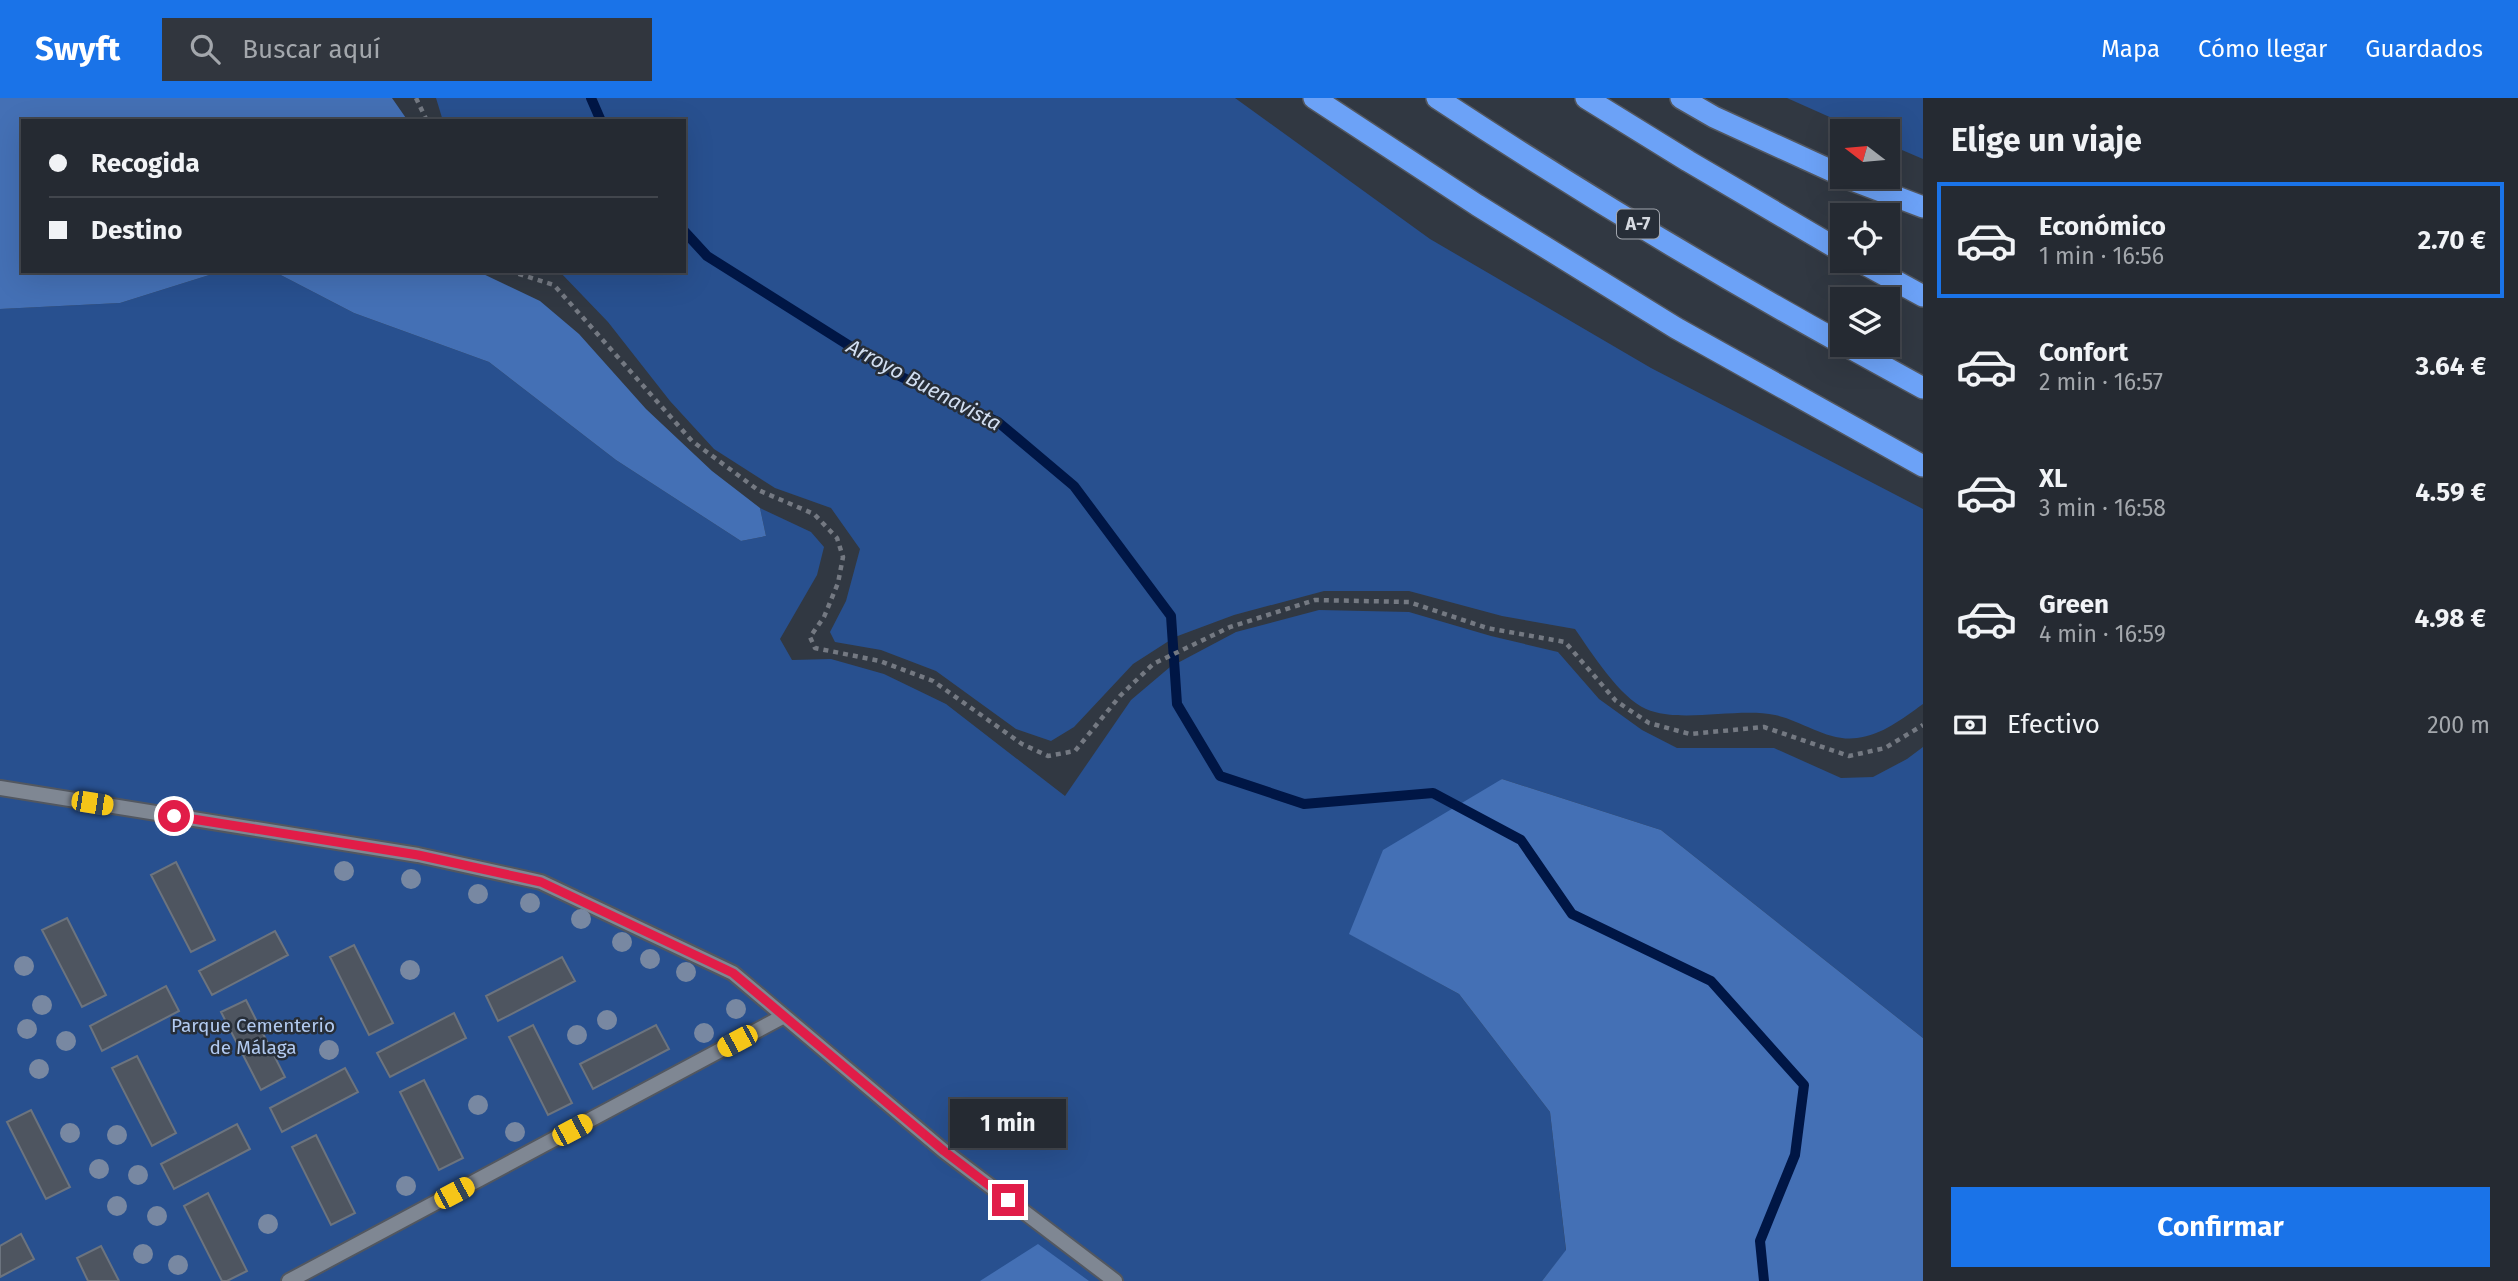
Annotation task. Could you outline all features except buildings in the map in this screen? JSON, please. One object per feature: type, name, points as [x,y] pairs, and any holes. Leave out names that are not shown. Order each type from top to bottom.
[{"type":"highway","points":[[1314,98],[1477,205],[1676,328],[1923,466]]},
{"type":"highway","name":"A-7","points":[[1437,98],[1620,214],[1830,336]]},
{"type":"highway","points":[[1586,98],[1830,244]]},
{"type":"highway","points":[[1681,98],[1714,117],[1830,171]]},
{"type":"highway","points":[[1875,189],[1923,207]]},
{"type":"highway","points":[[1880,273],[1923,296]]},
{"type":"highway","name":"A-7","points":[[1867,357],[1923,388]]},
{"type":"lane","points":[[0,788],[418,855],[541,882],[733,973],[944,1151],[1115,1281]]},
{"type":"lane","points":[[289,1281],[784,1016]]},
{"type":"path","points":[[416,98],[426,119]]},
{"type":"path","points":[[515,273],[554,285],[692,441],[758,489],[814,514],[837,538],[843,557],[838,583],[824,617],[810,638],[815,648],[880,661],[933,681],[1022,744],[1048,756],[1075,751],[1120,696],[1153,664],[1230,627],[1315,600],[1409,602],[1488,628],[1565,642],[1616,701],[1649,723],[1690,734],[1764,727],[1849,756],[1885,748],[1923,725]]},
{"type":"green space","points":[[436,98],[1235,98],[1430,239],[1651,368],[1923,509],[1923,704],[1883,730],[1857,738],[1836,737],[1785,718],[1760,713],[1660,713],[1646,709],[1626,695],[1607,674],[1575,629],[1502,616],[1409,591],[1324,591],[1234,615],[1175,637],[1133,664],[1074,727],[1051,741],[1016,729],[936,671],[881,650],[835,642],[830,632],[846,601],[860,549],[831,508],[775,488],[714,449],[670,401],[608,322],[561,273],[686,273],[686,119],[442,119]]},
{"type":"green space","points":[[1787,98],[1923,98],[1923,159],[1900,149],[1900,119],[1834,119]]},
{"type":"green space","name":"Parque Cementerio de Málaga","points":[[216,273],[277,273],[354,313],[489,362],[616,460],[741,541],[766,536],[760,508],[811,532],[824,547],[817,575],[780,639],[792,660],[831,659],[884,674],[946,704],[1065,796],[1131,700],[1170,667],[1236,632],[1319,610],[1409,612],[1558,652],[1599,699],[1642,730],[1677,748],[1774,748],[1841,778],[1873,777],[1923,747],[1923,1038],[1661,830],[1502,779],[1350,934],[1459,994],[1550,1112],[1566,1251],[1542,1281],[0,1281],[0,309],[120,303]]},
{"type":"shaded area","points":[[0,98],[392,98],[407,119],[21,119],[21,273],[216,273],[120,303],[0,309]]},
{"type":"shaded area","points":[[277,273],[481,273],[540,301],[579,334],[646,409],[712,471],[760,508],[766,536],[741,541],[616,460],[489,362],[354,313]]},
{"type":"shaded area","points":[[1502,779],[1661,830],[1923,1038],[1923,1281],[1542,1281],[1566,1250],[1550,1112],[1459,994],[1349,934],[1383,850]]},
{"type":"shaded area","points":[[1038,1244],[1089,1281],[980,1281]]},
{"type":"waterway","name":"Arroyo Buenavista","points":[[591,98],[600,119]]},
{"type":"waterway","name":"Arroyo Buenavista","points":[[686,233],[707,256],[891,372],[998,422],[1074,486],[1171,616],[1177,704],[1220,776],[1304,804],[1433,793],[1521,840],[1572,914],[1711,981],[1804,1085],[1795,1155],[1760,1241],[1764,1281]]},
{"type":"route","points":[[174,816],[418,855],[541,882],[733,973],[944,1151],[1008,1200]]}]
